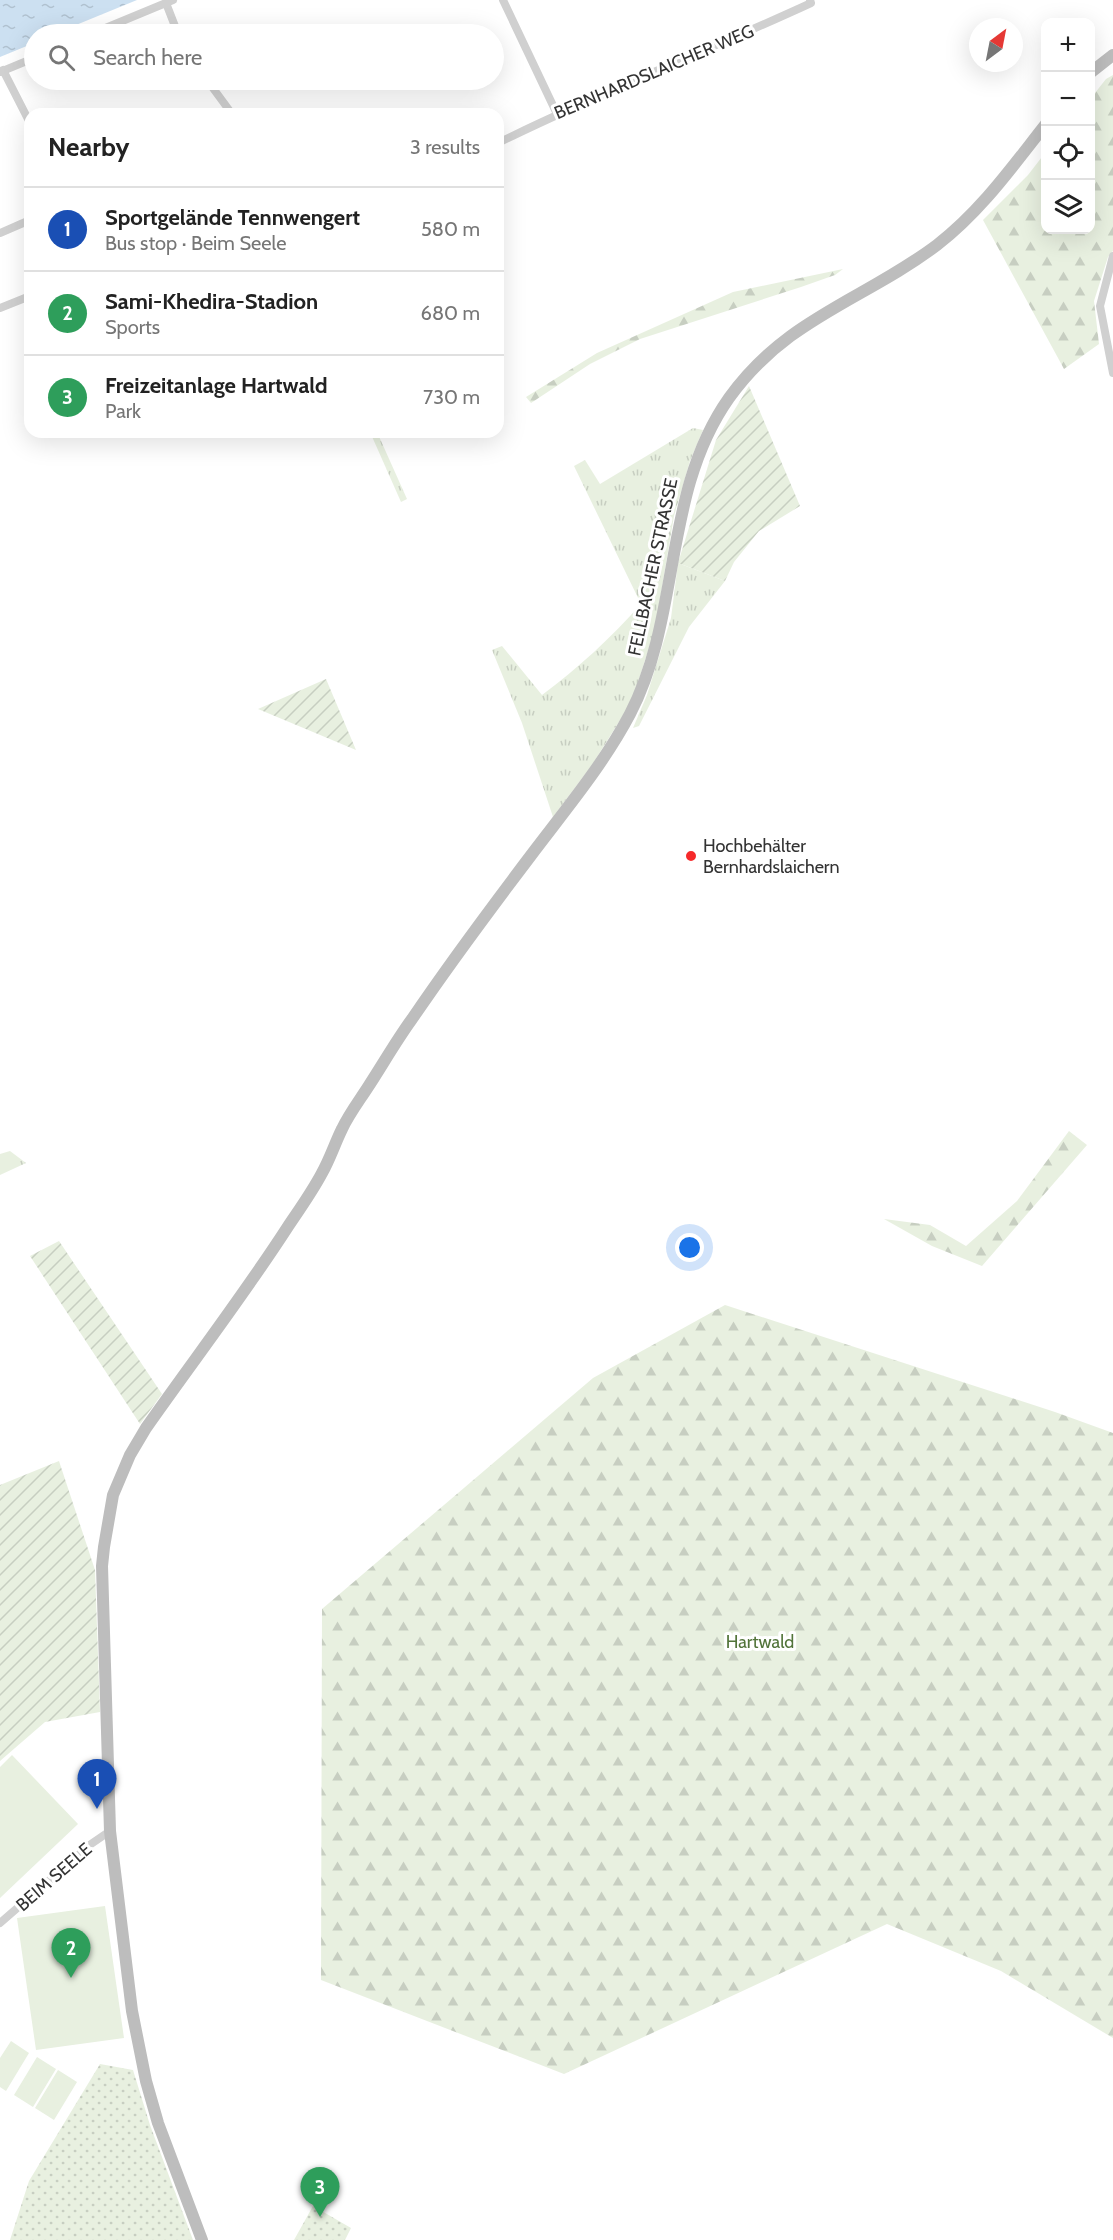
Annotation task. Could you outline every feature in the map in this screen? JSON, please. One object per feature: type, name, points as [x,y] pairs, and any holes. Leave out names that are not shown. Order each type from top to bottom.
[{"type":"main road","points":[[1091,72],[1113,55]]},
{"type":"main road","name":"FELLBACHER STRASSE","points":[[202,2240],[158,2123],[146,2080],[132,2011],[110,1831],[102,1566],[111,1506],[129,1455],[169,1394],[260,1270],[317,1182],[342,1127],[412,1018],[602,761],[639,697],[659,631],[686,491],[701,449],[728,400],[749,372],[800,328],[906,266],[967,221],[995,190],[1044,126]]},
{"type":"street","points":[[503,0],[557,114]]},
{"type":"street","points":[[116,24],[170,2],[176,24]]},
{"type":"street","name":"BERNHARDSLAICHER WEG","points":[[504,140],[557,114],[810,2]]},
{"type":"street","points":[[24,62],[2,71],[24,112]]},
{"type":"street","points":[[214,90],[228,108]]},
{"type":"street","points":[[0,233],[24,223]]},
{"type":"street","points":[[1113,256],[1100,306],[1113,373]]},
{"type":"street","points":[[0,308],[24,298]]},
{"type":"street","name":"BEIM SEELE","points":[[0,1923],[91,1844],[110,1831]]},
{"type":"green space","points":[[1113,75],[1113,251],[1108,257],[1094,301],[1099,344],[1064,369],[983,220],[1028,175],[1041,158],[1041,234],[1095,234],[1095,93],[1106,79]]},
{"type":"green space","points":[[843,269],[835,275],[801,287],[640,339],[590,364],[531,403],[526,397],[597,353],[733,292]]},
{"type":"green space","points":[[749,386],[800,506],[759,531],[734,562],[725,581],[678,563],[716,440]]},
{"type":"green space","points":[[693,428],[703,430],[690,461],[674,516],[655,629],[632,701],[592,765],[553,817],[522,723],[492,650],[502,646],[542,695],[594,652],[641,604],[574,466],[585,460],[600,484]]},
{"type":"green space","points":[[373,438],[380,438],[407,499],[401,502]]},
{"type":"green space","points":[[678,563],[725,581],[689,627],[639,726],[633,728],[647,695],[671,618]]},
{"type":"green space","points":[[326,679],[356,750],[258,709]]},
{"type":"green space","points":[[1069,1131],[1087,1145],[982,1266],[932,1246],[884,1219],[930,1225],[966,1246],[1017,1201]]},
{"type":"green space","points":[[10,1151],[26,1163],[0,1175],[0,1154]]},
{"type":"green space","points":[[59,1241],[162,1394],[140,1424],[30,1256]]},
{"type":"green space","name":"Hartwald","points":[[725,1305],[1113,1433],[1113,2038],[1001,1971],[887,1924],[564,2074],[321,1980],[322,1609],[593,1378]]},
{"type":"green space","points":[[59,1461],[95,1570],[100,1712],[45,1722],[0,1761],[0,1485]]},
{"type":"green space","points":[[12,1755],[78,1824],[0,1898],[0,1767]]},
{"type":"green space","points":[[105,1906],[124,2038],[36,2050],[17,1918]]},
{"type":"green space","points":[[11,2041],[29,2053],[6,2091],[0,2087],[0,2058]]},
{"type":"green space","points":[[37,2057],[56,2069],[33,2107],[14,2095]]},
{"type":"green space","points":[[100,2064],[133,2070],[150,2125],[193,2240],[10,2240],[29,2181]]},
{"type":"green space","points":[[58,2070],[77,2082],[54,2120],[35,2108]]},
{"type":"green space","points":[[313,2206],[351,2228],[345,2240],[294,2240]]},
{"type":"water","points":[[0,0],[137,0],[78,24],[24,24],[24,47],[0,57]]},
{"type":"place","name":"Hochbehälter Bernhardslaichern","points":[[691,856]]},
{"type":"place","name":"Sportgelände Tennwengert","points":[[97,1809]]},
{"type":"place","name":"Sami-Khedira-Stadion","points":[[71,1978]]},
{"type":"place","name":"Freizeitanlage Hartwald","points":[[320,2217]]}]
